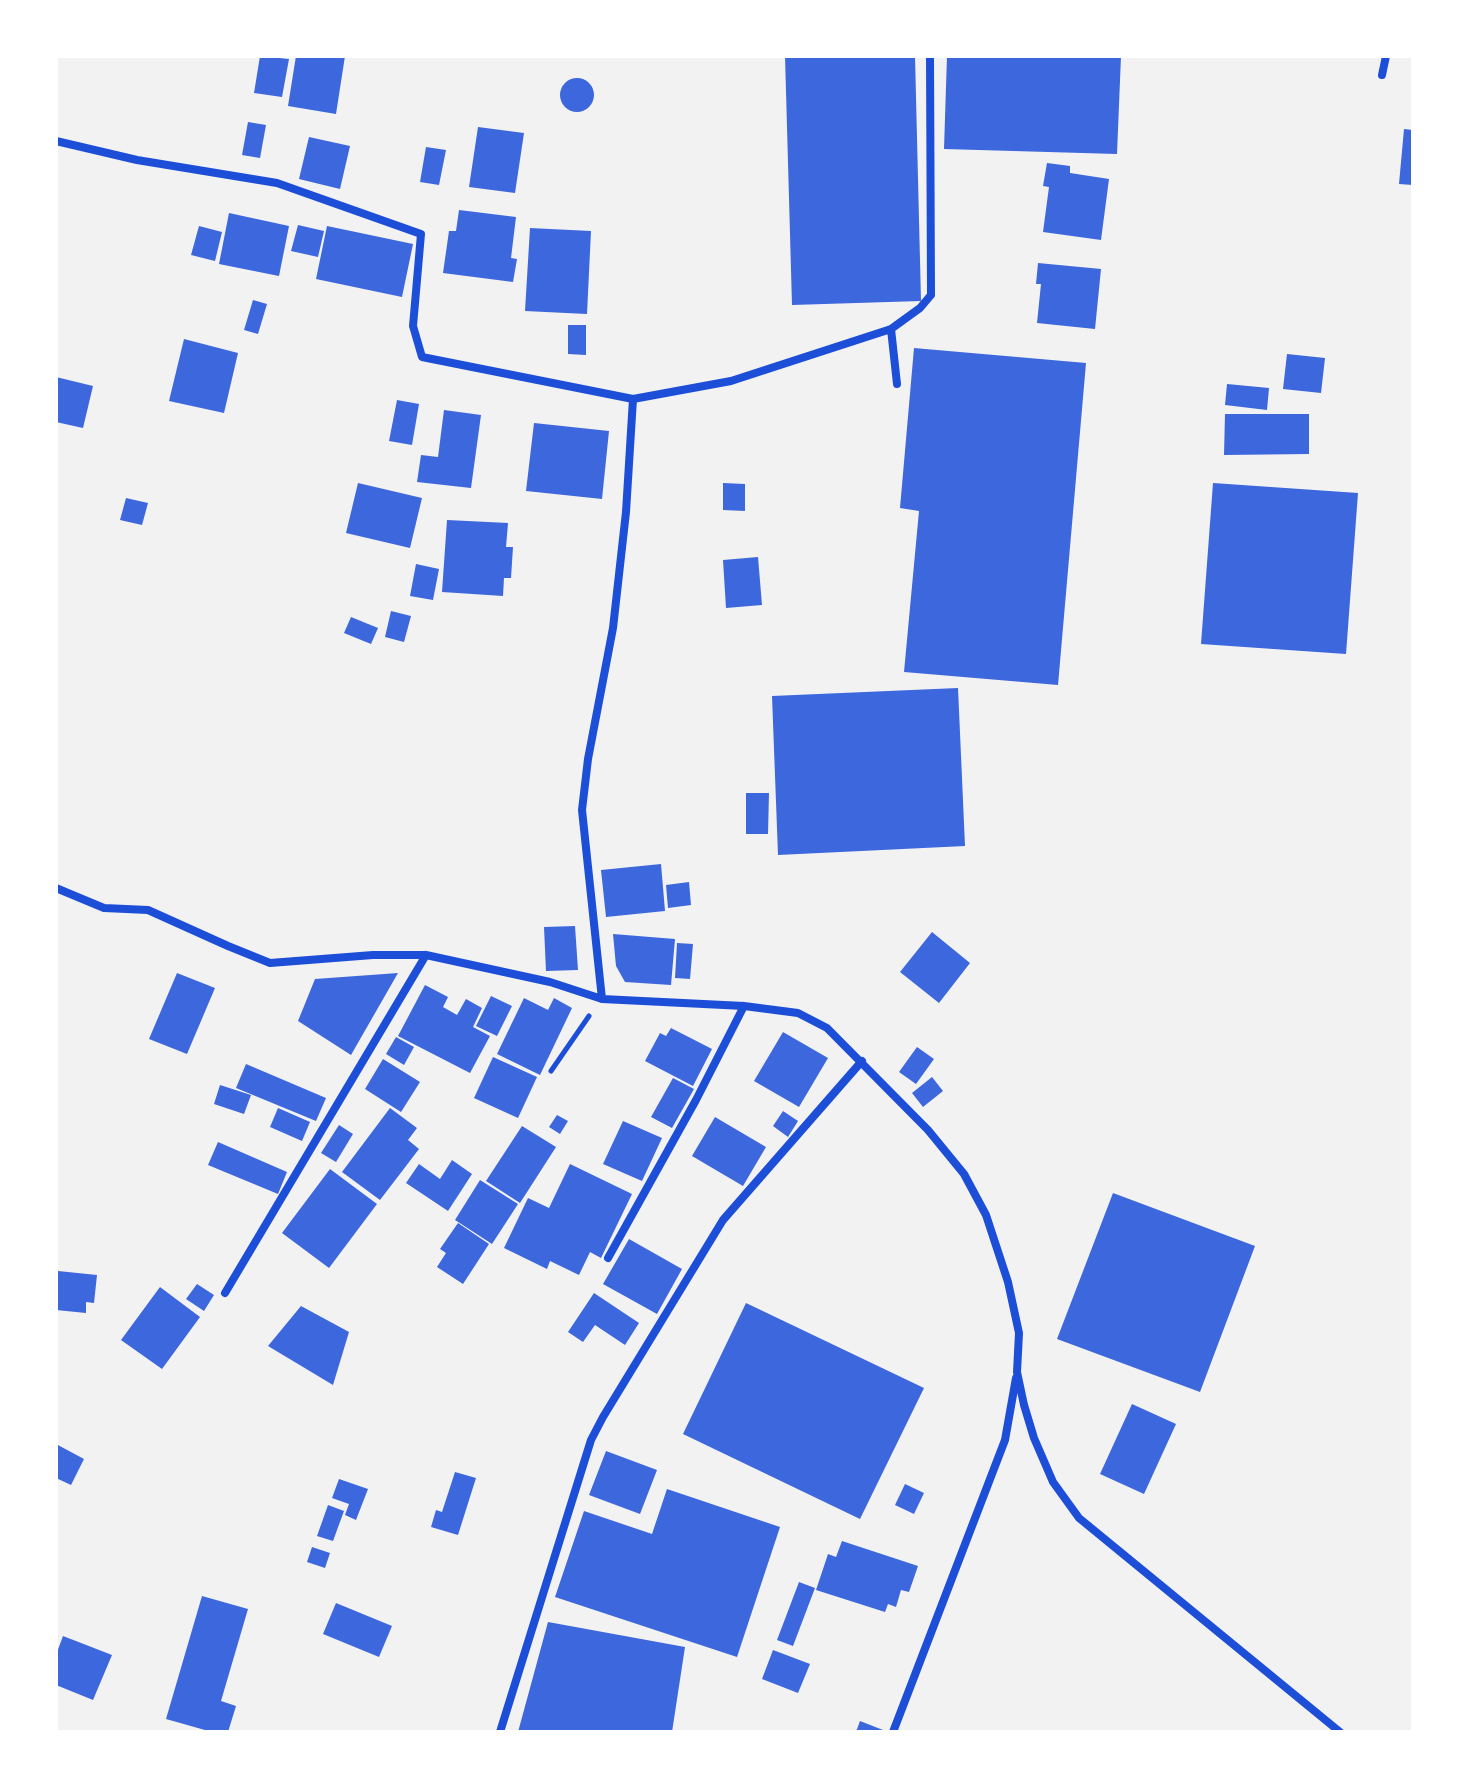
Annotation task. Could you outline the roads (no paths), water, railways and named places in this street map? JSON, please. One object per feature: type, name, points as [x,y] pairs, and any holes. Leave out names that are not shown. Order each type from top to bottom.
[{"type":"street","points":[[56,141],[137,160],[277,183],[421,234],[413,326],[422,357],[633,399],[731,381],[891,329],[920,308],[931,295],[930,56]]},
{"type":"street","points":[[1382,75],[1386,56]]},
{"type":"street","points":[[891,329],[897,384]]},
{"type":"street","points":[[602,999],[582,810],[588,759],[613,628],[626,512],[633,399]]},
{"type":"street","points":[[56,888],[104,908],[148,910],[270,963],[373,955],[426,955],[550,982],[602,999],[744,1006],[798,1013],[827,1028],[862,1061],[928,1130],[964,1174],[986,1215],[1008,1282],[1019,1333],[1017,1372],[1005,1440],[893,1732]]},
{"type":"street","points":[[225,1293],[426,955]]},
{"type":"street","points":[[608,1258],[696,1100],[744,1006]]},
{"type":"street","points":[[500,1732],[591,1440],[603,1417],[723,1220],[862,1061]]},
{"type":"street","points":[[1017,1372],[1034,1438],[1053,1482],[1079,1518],[1340,1732]]}]
